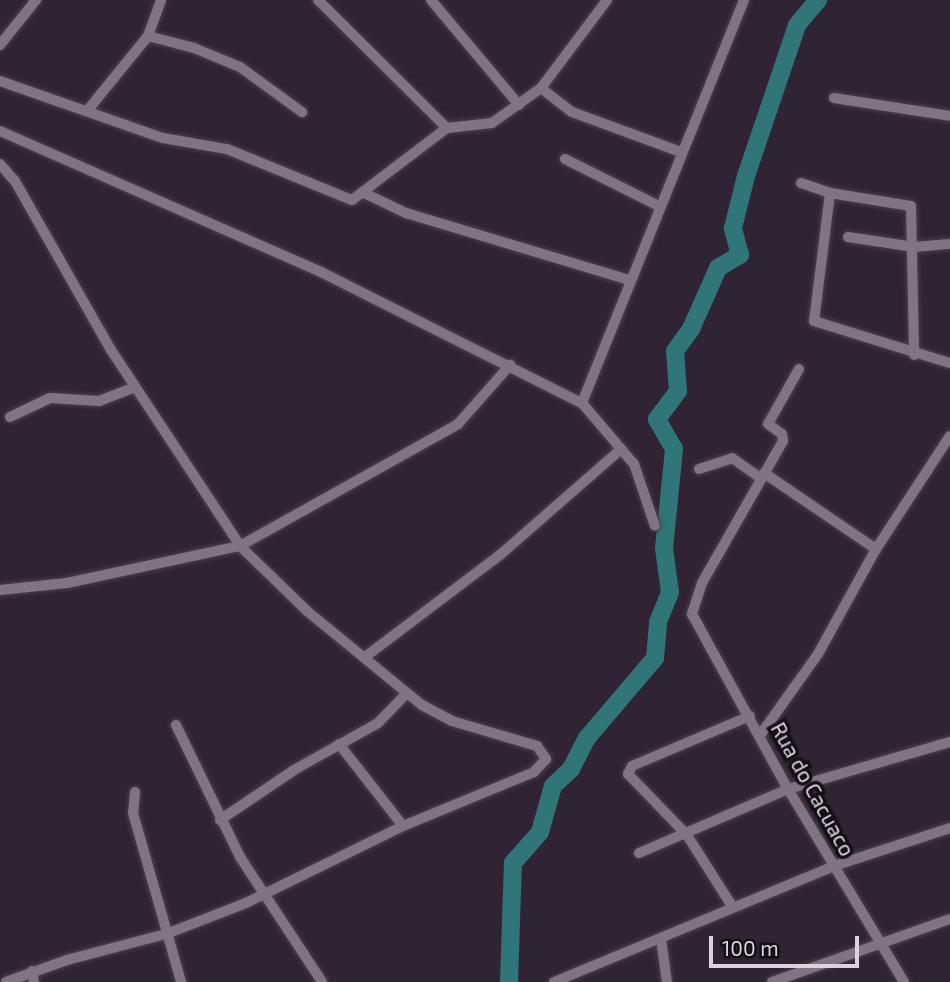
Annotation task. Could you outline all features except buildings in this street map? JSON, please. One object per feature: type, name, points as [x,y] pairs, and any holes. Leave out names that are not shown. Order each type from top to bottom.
[{"type":"street","points":[[0,45],[36,0]]},
{"type":"street","points":[[87,111],[148,36],[161,0]]},
{"type":"street","points":[[318,0],[447,128]]},
{"type":"street","points":[[431,0],[519,105]]},
{"type":"street","points":[[0,81],[171,141],[238,153],[337,198],[352,200],[364,193],[383,173],[447,128],[492,123],[541,88],[607,0]]},
{"type":"street","points":[[582,403],[744,0]]},
{"type":"street","points":[[148,36],[194,48],[240,67],[302,112]]},
{"type":"street","points":[[541,88],[572,112],[681,152]]},
{"type":"street","points":[[834,98],[950,116]]},
{"type":"street","points":[[0,131],[321,272],[582,403],[634,464],[655,526]]},
{"type":"street","points":[[565,159],[659,206]]},
{"type":"street","points":[[0,164],[15,181],[135,387],[240,545],[307,611],[406,694],[452,721],[537,746],[546,759],[534,772],[404,825],[264,895],[166,934],[32,971],[6,982]]},
{"type":"street","points":[[801,183],[830,193],[906,202],[913,212],[914,355]]},
{"type":"street","points":[[364,193],[406,213],[631,280]]},
{"type":"street","points":[[830,193],[812,318],[820,326],[914,355],[950,363]]},
{"type":"street","points":[[848,237],[914,247],[950,244]]},
{"type":"street","points":[[0,590],[67,583],[240,545],[458,424],[510,365]]},
{"type":"street","points":[[762,475],[784,438],[768,424],[799,369]]},
{"type":"street","points":[[10,417],[50,398],[99,401],[135,387]]},
{"type":"street","points":[[761,734],[818,654],[876,549],[950,436]]},
{"type":"street","points":[[365,657],[500,555],[621,449]]},
{"type":"street","points":[[699,469],[732,458],[876,549]]},
{"type":"street","name":"Rua do Cacuaco","points":[[762,475],[702,583],[692,614],[761,734],[788,789],[904,982]]},
{"type":"street","points":[[220,820],[385,718],[406,694]]},
{"type":"street","points":[[732,906],[687,835],[628,774],[632,766],[750,716]]},
{"type":"street","points":[[176,725],[220,820],[264,895],[323,982]]},
{"type":"street","points":[[639,853],[687,835],[788,789],[950,742]]},
{"type":"street","points":[[339,744],[404,825]]},
{"type":"street","points":[[135,792],[133,813],[181,982]]},
{"type":"street","points":[[554,982],[834,866],[950,828]]},
{"type":"street","points":[[772,982],[950,919]]},
{"type":"street","points":[[661,939],[667,982]]},
{"type":"street","points":[[32,971],[34,982]]},
{"type":"waterway","points":[[509,982],[513,863],[540,832],[553,786],[571,769],[587,738],[655,658],[658,622],[670,592],[664,548],[674,449],[657,419],[678,391],[675,351],[691,329],[718,268],[740,255],[733,228],[746,176],[797,25],[818,0]]}]
